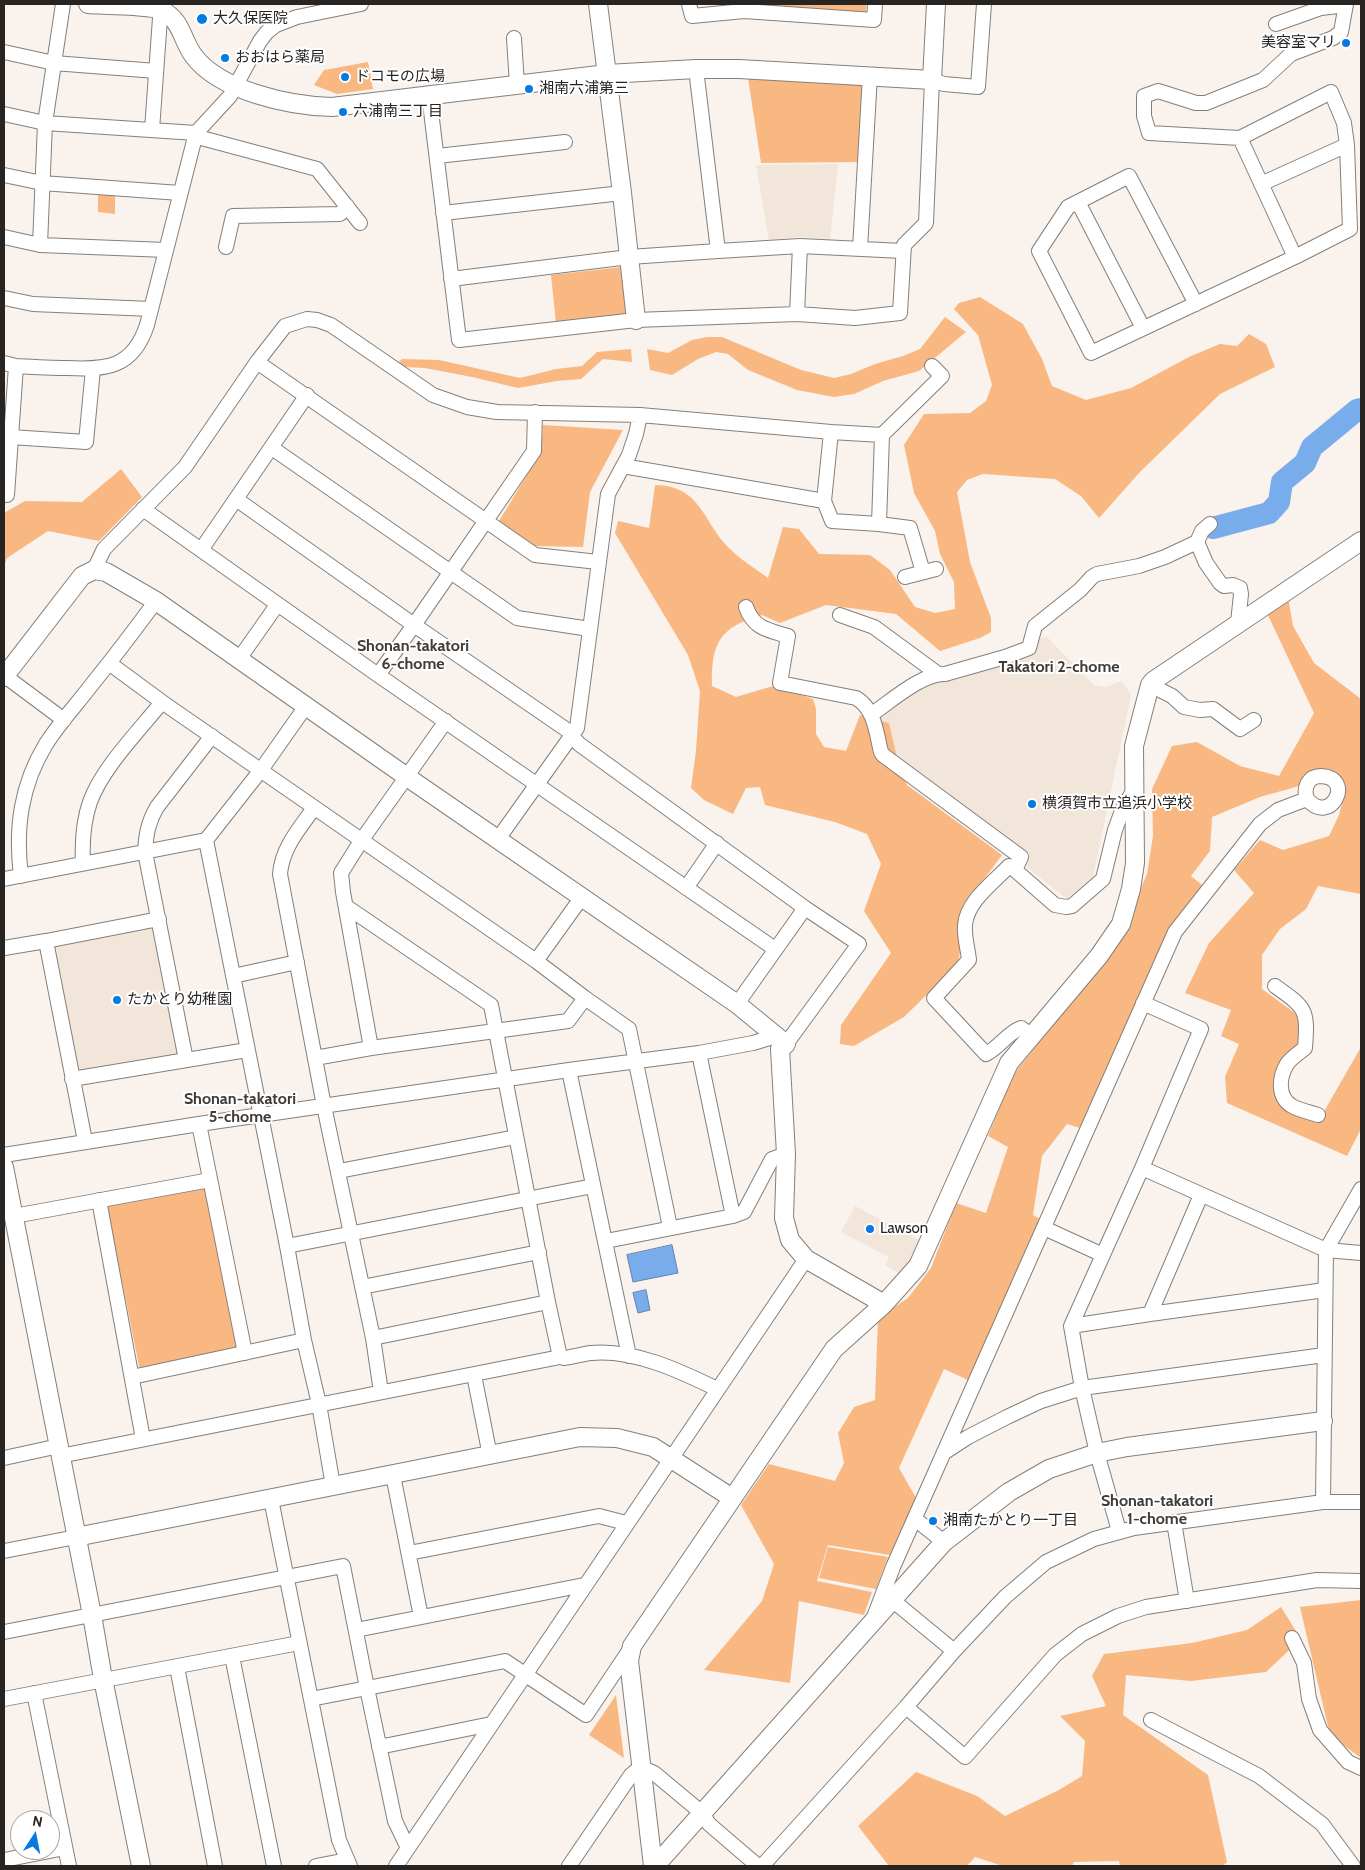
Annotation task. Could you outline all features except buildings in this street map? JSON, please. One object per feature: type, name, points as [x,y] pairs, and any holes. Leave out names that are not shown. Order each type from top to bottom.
[{"type":"street","points":[[40,245],[45,123],[63,4]]},
{"type":"street","points":[[88,4],[160,7]]},
{"type":"street","points":[[7,495],[10,437],[10,365],[93,369],[118,364],[132,353],[144,334],[195,135],[230,96],[260,41],[276,24],[297,17],[361,4]]},
{"type":"street","points":[[598,4],[636,320]]},
{"type":"street","points":[[689,4],[692,16],[744,7],[874,20],[875,4]]},
{"type":"street","points":[[429,94],[459,340],[636,320],[797,314],[855,318],[900,313],[902,251],[904,245],[926,223],[936,4]]},
{"type":"street","points":[[160,7],[181,28],[190,51],[205,69],[225,82],[292,103],[332,107],[607,74],[696,69],[870,75],[932,80],[944,84],[978,87],[984,4]]},
{"type":"street","points":[[1196,304],[1129,176],[1068,207],[1038,251],[1091,354],[1295,257],[1350,229],[1347,145],[1344,123],[1331,92],[1240,138],[1149,133],[1144,116],[1144,96],[1158,91],[1196,103],[1206,103],[1262,80],[1291,54],[1333,38],[1341,32],[1346,4],[1321,8],[1276,24]]},
{"type":"street","points":[[152,130],[160,7]]},
{"type":"street","points":[[514,38],[517,85]]},
{"type":"street","points":[[4,52],[54,63],[156,71]]},
{"type":"street","points":[[696,69],[718,251]]},
{"type":"street","points":[[860,248],[870,75]]},
{"type":"street","points":[[4,114],[45,123],[152,130],[195,135],[318,169],[360,223]]},
{"type":"street","points":[[1240,138],[1295,257]]},
{"type":"street","points":[[437,156],[565,142]]},
{"type":"street","points":[[1261,184],[1347,145]]},
{"type":"street","points":[[4,175],[42,183],[180,193]]},
{"type":"street","points":[[444,213],[622,193]]},
{"type":"street","points":[[1078,202],[1143,328]]},
{"type":"street","points":[[226,246],[233,216],[340,214],[347,206]]},
{"type":"street","points":[[4,237],[40,245],[166,250]]},
{"type":"street","points":[[451,279],[629,257],[718,251],[800,246],[902,251]]},
{"type":"street","points":[[797,314],[800,246]]},
{"type":"street","points":[[4,298],[33,304],[151,309]]},
{"type":"street","points":[[94,570],[104,549],[186,467],[257,362],[285,326],[307,319],[318,320],[331,325],[433,395],[481,410],[640,415],[882,435]]},
{"type":"street","points":[[257,362],[535,554],[598,562]]},
{"type":"street","points":[[879,524],[882,435],[942,376],[932,366]]},
{"type":"street","points":[[10,437],[86,442],[93,369]]},
{"type":"street","points":[[201,550],[307,396]]},
{"type":"street","points":[[378,675],[534,451],[534,412]]},
{"type":"street","points":[[498,839],[577,728],[608,494],[636,434],[640,415]]},
{"type":"street","points":[[831,432],[824,501],[832,521],[910,528],[930,571],[905,577]]},
{"type":"street","points":[[272,448],[517,618],[590,629]]},
{"type":"street","points":[[622,466],[824,501]]},
{"type":"street","points":[[236,499],[567,730],[587,750],[805,908],[859,944],[781,1040],[786,1154],[784,1218],[790,1240],[806,1259],[884,1304]]},
{"type":"street","points":[[143,509],[378,675],[775,949]]},
{"type":"street","points":[[1210,524],[1202,531],[1198,542],[1206,563],[1220,584],[1224,586],[1233,585],[1240,588],[1238,623]]},
{"type":"street","points":[[311,1699],[504,1661],[586,1715],[834,1349],[884,1304],[918,1266],[1009,1064],[1099,956],[1121,924],[1131,888],[1135,863],[1134,746],[1150,685],[1153,681],[1361,541]]},
{"type":"street","points":[[872,714],[919,682],[938,674],[1005,657],[1029,648],[1035,626],[1097,574],[1139,566],[1166,557],[1198,542]]},
{"type":"street","points":[[64,720],[4,677],[82,576],[94,570],[106,572],[156,601],[407,777],[737,1004],[781,1040]]},
{"type":"street","points":[[20,876],[17,849],[18,823],[28,784],[47,743],[156,601]]},
{"type":"street","points":[[239,659],[278,605]]},
{"type":"street","points":[[746,607],[750,615],[765,631],[788,636],[780,683],[856,698],[864,703],[872,714],[883,755],[1021,857],[1015,870]]},
{"type":"street","points":[[840,614],[874,626],[938,674]]},
{"type":"street","points":[[109,663],[361,841],[536,961],[629,1029],[670,1227]]},
{"type":"street","points":[[1150,685],[1172,696],[1184,707],[1213,710],[1240,729],[1254,720]]},
{"type":"street","points":[[83,863],[82,840],[89,803],[96,788],[106,771],[162,702]]},
{"type":"street","points":[[4,879],[206,840],[262,770],[306,706]]},
{"type":"street","points":[[371,1048],[341,873],[361,841],[446,721]]},
{"type":"street","points":[[186,1060],[145,852],[146,832],[157,807],[212,736]]},
{"type":"street","points":[[1032,1036],[1021,1028],[1014,1031],[996,1049],[986,1054],[934,998],[970,960],[965,934],[968,913],[976,900],[1009,866],[1055,905],[1072,906],[1103,879],[1122,808],[1134,790]]},
{"type":"street","points":[[873,1619],[893,1567],[1175,932],[1260,824],[1278,810],[1308,799]]},
{"type":"street","points":[[314,808],[285,849],[280,874],[324,1106],[362,1286],[381,1392]]},
{"type":"street","points":[[206,840],[304,1340],[319,1404],[333,1486]]},
{"type":"street","points":[[686,888],[717,843]]},
{"type":"street","points":[[536,961],[582,897]]},
{"type":"street","points":[[347,906],[491,1005],[560,1357]]},
{"type":"street","points":[[737,1004],[805,908]]},
{"type":"street","points":[[4,948],[159,919]]},
{"type":"street","points":[[46,941],[85,1141]]},
{"type":"street","points":[[233,976],[297,962]]},
{"type":"street","points":[[1275,986],[1297,1002],[1304,1012],[1306,1028],[1305,1048],[1288,1063],[1283,1073],[1280,1088],[1283,1099],[1292,1107],[1318,1114]]},
{"type":"street","points":[[315,1058],[371,1048],[568,1021],[585,998]]},
{"type":"street","points":[[1119,1531],[1097,1453],[1082,1388],[1071,1326],[1142,1168],[1201,1029],[1143,1002]]},
{"type":"street","points":[[4,1155],[199,1124],[781,1040]]},
{"type":"street","points":[[72,1079],[247,1050]]},
{"type":"street","points":[[699,1053],[733,1216]]},
{"type":"street","points":[[570,1070],[630,1356]]},
{"type":"street","points":[[199,1124],[245,1353]]},
{"type":"street","points":[[339,1171],[516,1137]]},
{"type":"street","points":[[606,1241],[733,1216],[744,1212],[772,1159],[786,1154]]},
{"type":"street","points":[[4,1167],[92,1615],[103,1680],[141,1866]]},
{"type":"street","points":[[1142,1168],[1326,1250],[1361,1253]]},
{"type":"street","points":[[14,1216],[210,1180]]},
{"type":"street","points":[[287,1246],[594,1186]]},
{"type":"street","points":[[1323,1502],[1326,1250],[1361,1189]]},
{"type":"street","points":[[1150,1314],[1201,1195]]},
{"type":"street","points":[[99,1200],[144,1439]]},
{"type":"street","points":[[1044,1228],[1103,1255]]},
{"type":"street","points":[[362,1286],[539,1252]]},
{"type":"street","points":[[396,1866],[806,1259]]},
{"type":"street","points":[[1071,1326],[1325,1290]]},
{"type":"street","points":[[372,1338],[548,1302]]},
{"type":"street","points":[[132,1377],[304,1340]]},
{"type":"street","points":[[4,1458],[144,1439],[560,1357],[592,1353],[630,1356],[688,1374],[717,1389]]},
{"type":"street","points":[[944,1453],[968,1437],[1007,1417],[1041,1401],[1082,1388],[1324,1355]]},
{"type":"street","points":[[474,1375],[490,1456]]},
{"type":"street","points":[[654,1866],[873,1619],[944,1542],[1017,1487],[1049,1469],[1097,1453],[1127,1447],[1323,1421]]},
{"type":"street","points":[[4,1551],[580,1437],[617,1438],[653,1447],[732,1498]]},
{"type":"street","points":[[393,1475],[421,1617]]},
{"type":"street","points":[[271,1499],[339,1840],[348,1863],[316,1866]]},
{"type":"street","points":[[641,1767],[654,1773],[702,1814],[709,1824],[760,1866],[906,1707],[954,1651],[1005,1597],[1046,1562],[1094,1539],[1119,1531],[1323,1502],[1361,1502]]},
{"type":"street","points":[[409,1553],[599,1516],[626,1523]]},
{"type":"street","points":[[915,1519],[944,1542]]},
{"type":"street","points":[[1174,1522],[1187,1601]]},
{"type":"street","points":[[4,1632],[343,1566],[366,1688],[395,1821],[408,1848]]},
{"type":"street","points":[[906,1707],[965,1757],[1055,1655],[1082,1634],[1118,1616],[1146,1608],[1317,1580],[1361,1580]]},
{"type":"street","points":[[356,1630],[584,1585]]},
{"type":"street","points":[[891,1599],[954,1651]]},
{"type":"street","points":[[1292,1638],[1304,1663],[1309,1699],[1320,1730],[1348,1762],[1361,1768]]},
{"type":"street","points":[[4,1698],[299,1643]]},
{"type":"street","points":[[632,1646],[629,1661],[654,1866]]},
{"type":"street","points":[[232,1656],[274,1866]]},
{"type":"street","points":[[176,1667],[215,1866]]},
{"type":"street","points":[[34,1692],[68,1866]]},
{"type":"street","points":[[1151,1720],[1259,1776],[1322,1824],[1354,1866]]},
{"type":"street","points":[[379,1747],[491,1724]]},
{"type":"street","points":[[569,1866],[631,1775],[641,1767]]},
{"type":"street","points":[[4,1856],[65,1848]]},
{"type":"shaded area","points":[[754,4],[866,4],[866,15],[754,7]]},
{"type":"shaded area","name":"ドコモの広場","points":[[368,62],[373,89],[337,94],[314,85],[324,70]]},
{"type":"shaded area","points":[[748,78],[865,85],[860,162],[761,163]]},
{"type":"shaded area","points":[[838,164],[830,239],[798,237],[769,240],[756,165]]},
{"type":"shaded area","points":[[98,191],[115,193],[115,214],[98,212]]},
{"type":"shaded area","points":[[622,267],[626,315],[556,323],[551,275]]},
{"type":"shaded area","points":[[980,297],[1023,324],[1042,359],[1052,386],[1086,400],[1131,388],[1191,356],[1220,344],[1237,346],[1249,334],[1266,344],[1275,367],[1220,394],[1140,472],[1099,518],[1081,496],[1055,479],[983,474],[967,480],[957,492],[970,562],[991,618],[991,632],[980,638],[940,651],[896,614],[826,605],[780,623],[762,615],[736,625],[721,639],[713,659],[712,686],[736,697],[773,686],[813,699],[816,709],[816,734],[824,747],[846,751],[860,715],[889,723],[897,758],[907,785],[1002,855],[961,910],[958,964],[904,1017],[854,1046],[840,1044],[841,1025],[891,953],[864,911],[881,864],[867,834],[835,822],[765,805],[760,787],[746,788],[733,814],[704,800],[691,788],[696,751],[700,691],[688,655],[615,533],[618,521],[649,528],[655,485],[670,487],[682,491],[691,498],[699,506],[719,537],[728,547],[768,578],[783,527],[799,529],[819,554],[870,555],[890,570],[915,607],[935,613],[955,609],[954,582],[940,554],[935,531],[914,493],[904,445],[924,414],[970,413],[986,401],[992,385],[978,335],[954,309],[959,303]]},
{"type":"shaded area","points":[[945,317],[966,332],[919,371],[883,381],[854,394],[834,397],[797,390],[748,370],[728,354],[716,352],[698,359],[672,375],[650,370],[647,349],[668,353],[692,340],[722,337],[801,370],[834,378],[851,374],[920,349]]},
{"type":"shaded area","points":[[631,349],[632,362],[603,359],[581,379],[518,388],[425,368],[405,367],[398,363],[402,359],[439,360],[520,378],[556,369],[582,366],[597,352]]},
{"type":"shaded area","points":[[543,425],[623,430],[590,492],[583,547],[532,546],[499,521],[541,452]]},
{"type":"shaded area","points":[[121,469],[142,497],[99,541],[48,531],[7,558],[4,566],[4,513],[25,501],[82,502]]},
{"type":"shaded area","points":[[1288,597],[1293,626],[1314,663],[1361,699],[1361,894],[1318,886],[1306,909],[1280,929],[1262,955],[1262,989],[1299,1016],[1298,1049],[1276,1068],[1282,1106],[1318,1122],[1361,1047],[1361,1129],[1347,1156],[1227,1103],[1225,1077],[1239,1044],[1221,1036],[1231,1010],[1185,993],[1209,943],[1254,893],[1234,870],[1260,840],[1283,850],[1329,836],[1339,815],[1346,788],[1333,771],[1315,769],[1303,778],[1299,786],[1260,797],[1212,817],[1210,851],[1191,876],[1202,885],[1170,926],[1080,1128],[1067,1124],[1042,1156],[1033,1215],[1040,1219],[968,1380],[944,1369],[899,1468],[916,1498],[890,1555],[828,1545],[817,1581],[872,1592],[864,1615],[799,1601],[790,1683],[704,1670],[762,1601],[774,1564],[741,1505],[769,1464],[835,1481],[844,1463],[838,1433],[854,1407],[875,1400],[878,1318],[908,1298],[931,1268],[956,1203],[986,1213],[1008,1147],[988,1136],[1013,1075],[1113,951],[1147,874],[1153,836],[1152,789],[1172,746],[1197,742],[1240,766],[1279,776],[1314,713],[1266,611]]},
{"type":"shaded area","name":"横須賀市立追浜小学校","points":[[1047,637],[1094,685],[1106,687],[1122,681],[1131,695],[1093,877],[1068,898],[1063,896],[884,752],[875,717],[921,685],[1034,648],[1039,638]]},
{"type":"shaded area","name":"たかとり幼稚園","points":[[156,923],[185,1056],[76,1076],[49,944]]},
{"type":"shaded area","points":[[207,1185],[237,1348],[140,1371],[107,1206]]},
{"type":"shaded area","points":[[855,1206],[921,1241],[902,1275],[885,1265],[889,1257],[841,1232]]},
{"type":"shaded area","points":[[828,1547],[888,1557],[876,1589],[819,1578]]},
{"type":"shaded area","points":[[1361,1600],[1361,1758],[1330,1735],[1300,1607]]},
{"type":"shaded area","points":[[1281,1607],[1301,1639],[1266,1672],[1191,1681],[1126,1675],[1123,1715],[1208,1775],[1227,1862],[1223,1866],[1120,1866],[1119,1861],[1074,1862],[1072,1866],[1003,1866],[975,1857],[967,1866],[889,1866],[858,1826],[916,1772],[977,1796],[1005,1816],[1059,1790],[1082,1776],[1085,1741],[1060,1716],[1106,1706],[1092,1676],[1104,1654],[1192,1643],[1247,1630]]},
{"type":"shaded area","points":[[616,1695],[624,1758],[589,1735]]},
{"type":"water","points":[[672,1245],[678,1273],[633,1282],[627,1255]]},
{"type":"water","points":[[646,1290],[650,1310],[638,1313],[633,1293]]},
{"type":"waterway","points":[[1213,528],[1269,513],[1279,502],[1282,482],[1305,463],[1312,447],[1357,410],[1361,409]]},
{"type":"place","name":"大久保医院","points":[[202,19]]},
{"type":"place","name":"美容室マリ","points":[[1346,43]]},
{"type":"place","name":"おおはら薬局","points":[[225,58]]},
{"type":"place","name":"ドコモの広場","points":[[345,77]]},
{"type":"place","name":"湘南六浦第三","points":[[529,89]]},
{"type":"place","name":"六浦南三丁目","points":[[343,112]]},
{"type":"place","name":"横須賀市立追浜小学校","points":[[1032,804]]},
{"type":"place","name":"たかとり幼稚園","points":[[117,1000]]},
{"type":"place","name":"Lawson","points":[[870,1229]]},
{"type":"place","name":"湘南たかとり一丁目","points":[[933,1521]]},
{"type":"district","name":"Shonan-takatori 6-chome","points":[[413,655]]},
{"type":"district","name":"Takatori 2-chome","points":[[1059,667]]},
{"type":"district","name":"Shonan-takatori 5-chome","points":[[240,1108]]},
{"type":"district","name":"Shonan-takatori 1-chome","points":[[1157,1510]]}]
